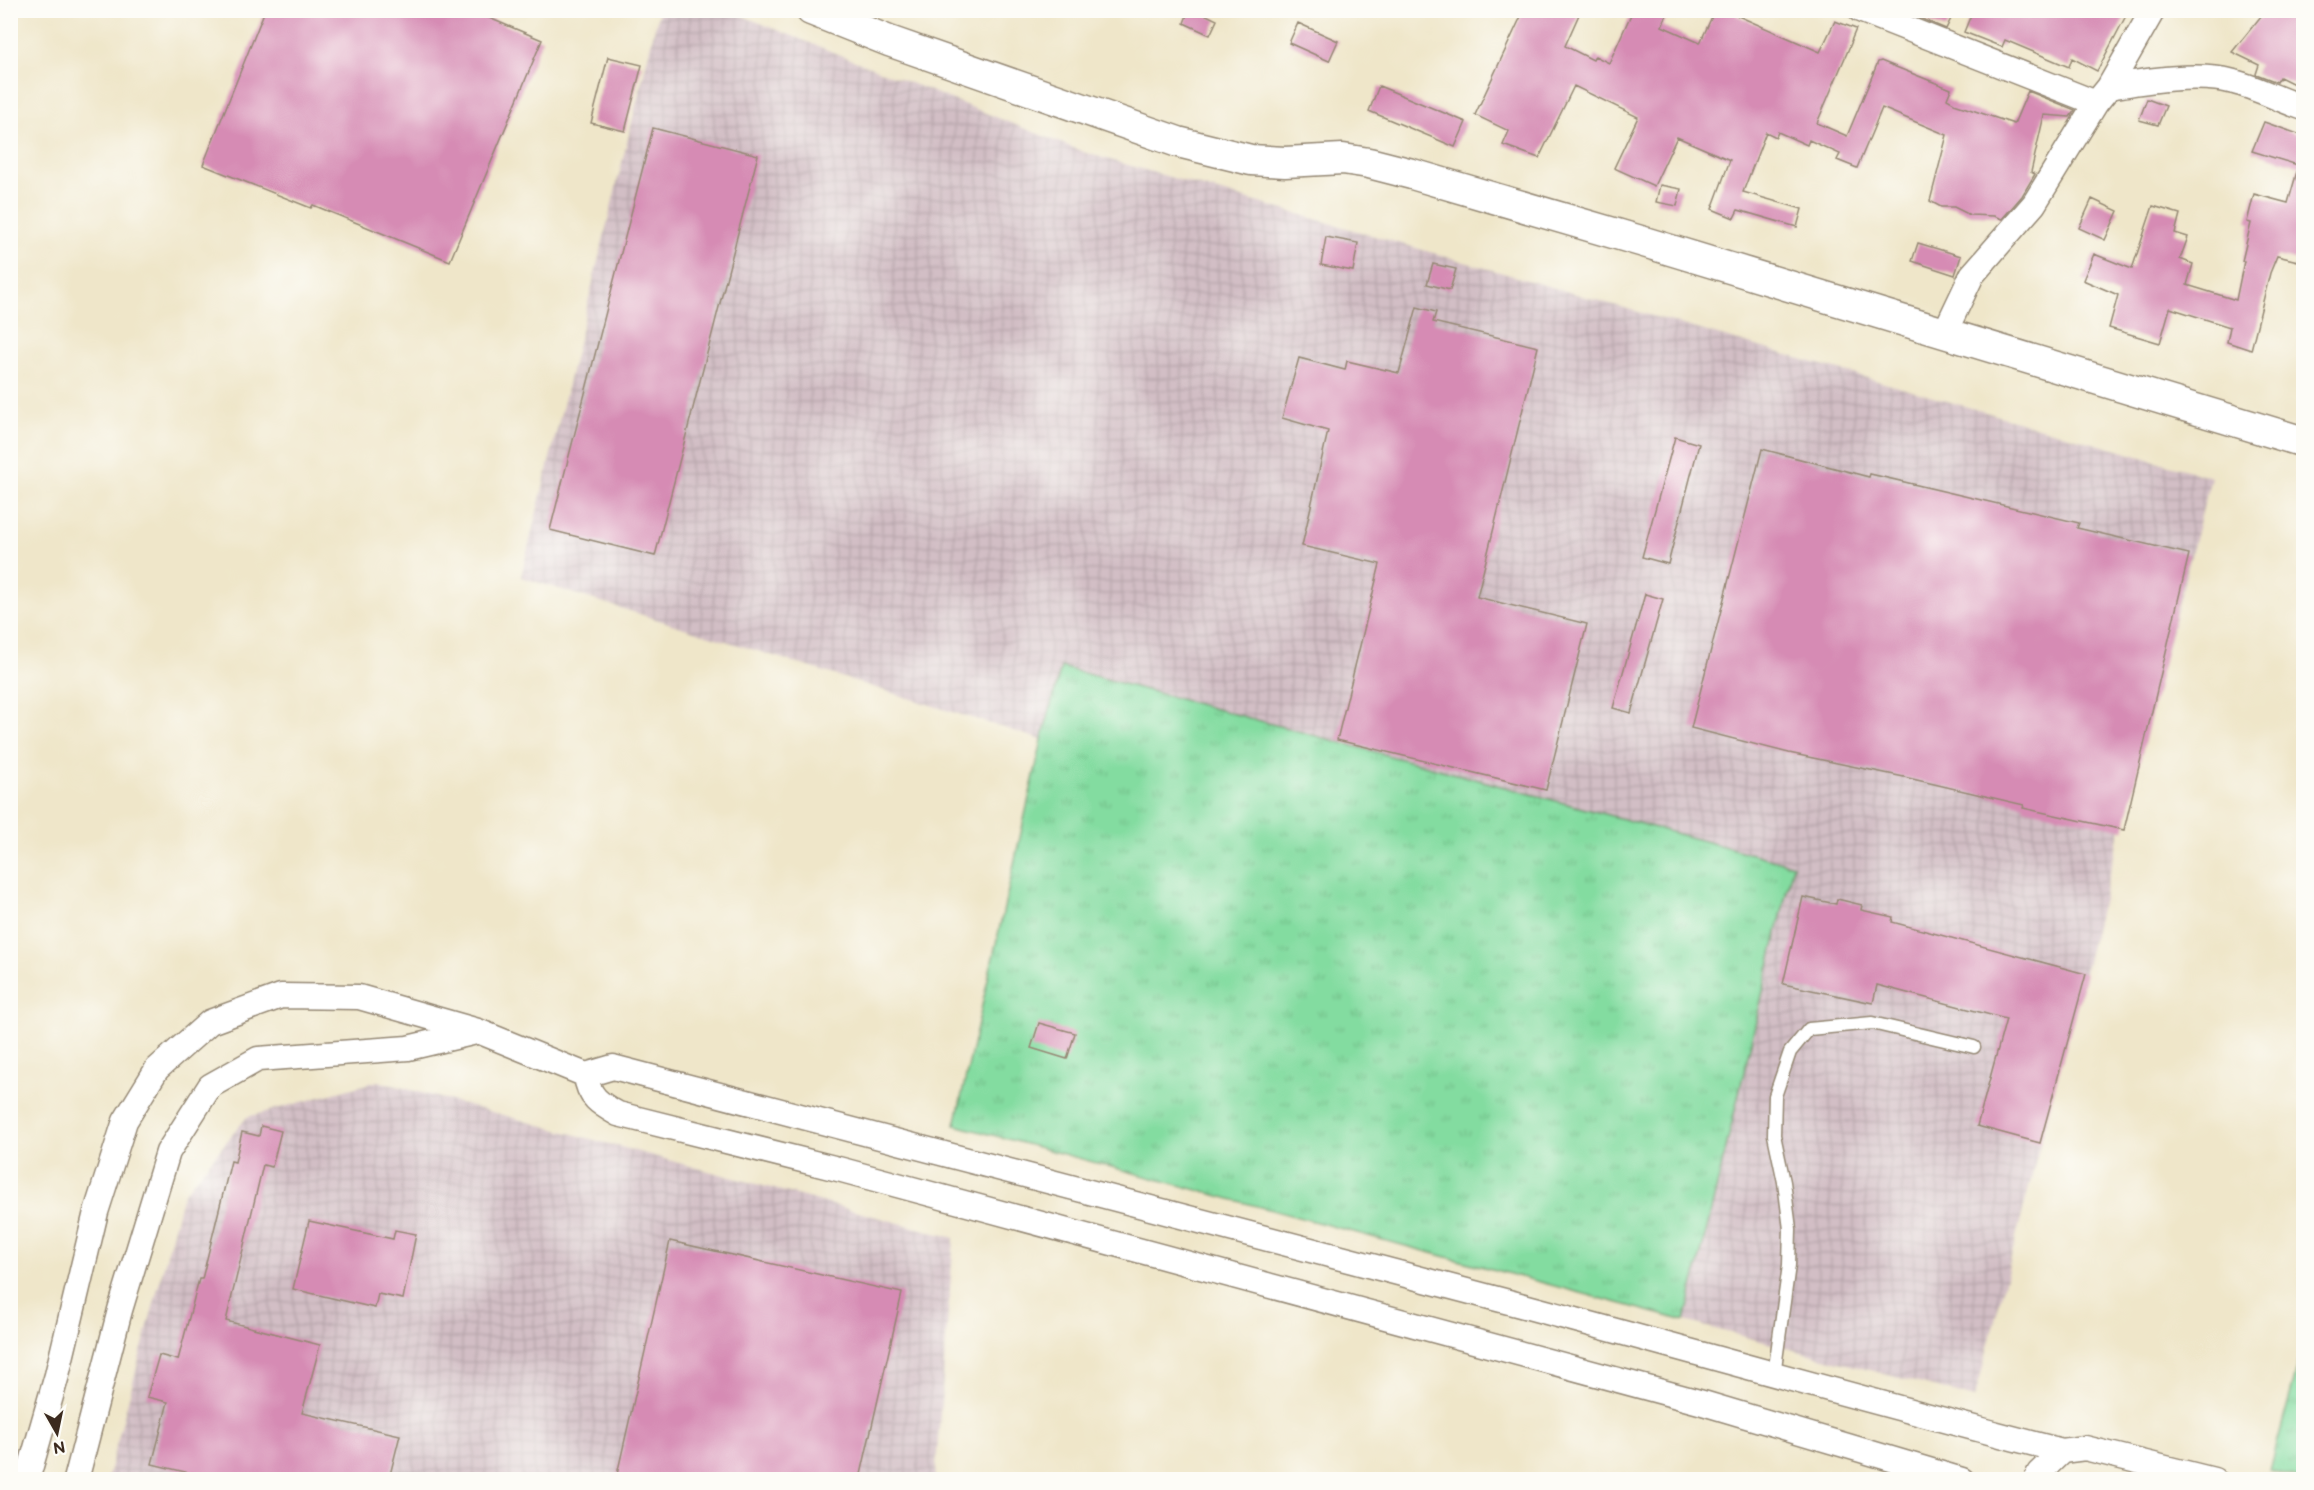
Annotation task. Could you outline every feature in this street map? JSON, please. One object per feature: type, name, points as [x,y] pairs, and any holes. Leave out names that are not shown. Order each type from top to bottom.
[{"type":"street","points":[[811,10],[889,41],[1179,142],[1251,160],[1285,162],[1343,159],[1380,166],[1644,242],[2304,442]]},
{"type":"street","points":[[1860,10],[2102,95],[2151,80],[2204,78],[2233,81],[2304,108]]},
{"type":"street","points":[[1944,334],[1972,275],[2034,204],[2153,10]]},
{"type":"street","points":[[2133,46],[2151,80]]},
{"type":"street","points":[[27,1479],[57,1375],[96,1212],[125,1121],[157,1069],[210,1022],[280,996],[359,997],[478,1031],[586,1075],[613,1067],[1158,1208],[2062,1451],[2085,1448],[2214,1479]]},
{"type":"street","points":[[76,1479],[120,1310],[168,1152],[210,1086],[258,1059],[408,1048],[478,1031]]},
{"type":"street","points":[[586,1075],[587,1085],[595,1101],[618,1114],[842,1170],[1703,1403],[1962,1479]]},
{"type":"street","points":[[2036,1479],[2039,1473],[2062,1451]]},
{"type":"lane","points":[[1774,1375],[1789,1265],[1790,1229],[1784,1182],[1774,1135],[1775,1096],[1790,1052],[1809,1029],[1872,1023],[1974,1047]]},
{"type":"shaded area","points":[[659,11],[730,11],[1086,153],[2211,477],[1975,1398],[1685,1321],[1792,865],[1061,667],[1042,740],[521,577]]},
{"type":"shaded area","points":[[378,1081],[954,1238],[935,1479],[107,1480],[183,1194],[247,1117]]},
{"type":"shaded area","points":[[1888,1468],[1945,1480],[1888,1480]]},
{"type":"green space","points":[[1061,667],[1793,865],[1685,1321],[955,1125],[1042,740]]},
{"type":"green space","points":[[2303,1347],[2304,1479],[2303,1480],[2270,1470]]},
{"type":"building","points":[[265,10],[470,10],[542,40],[450,261],[313,205],[311,208],[203,165]]},
{"type":"building","points":[[1189,10],[1196,10],[1217,20],[1210,35],[1184,23]]},
{"type":"building","points":[[1524,10],[1581,10],[1565,46],[1593,60],[1595,56],[1609,63],[1633,10],[1669,10],[1662,26],[1700,43],[1715,10],[1738,10],[1736,15],[1820,52],[1835,21],[1856,29],[1817,123],[1847,136],[1878,62],[1881,61],[1951,89],[1947,99],[1954,104],[2014,124],[2028,91],[2075,110],[2070,117],[2044,115],[2031,172],[2035,174],[2022,196],[2002,219],[1994,216],[1970,215],[1954,207],[1941,207],[1930,201],[1947,135],[1882,108],[1857,168],[1837,160],[1840,154],[1809,140],[1807,145],[1778,132],[1776,137],[1766,132],[1743,192],[1802,209],[1797,227],[1738,210],[1734,218],[1712,209],[1730,160],[1677,137],[1654,186],[1614,168],[1638,117],[1574,86],[1539,158],[1503,145],[1509,131],[1475,115]]},
{"type":"building","points":[[1900,10],[1955,10],[1946,29]]},
{"type":"building","points":[[1973,10],[2129,10],[2097,71],[2072,58],[2069,67],[2005,40],[2002,47],[1964,32]]},
{"type":"building","points":[[2266,10],[2291,10],[2304,20],[2304,89],[2280,77],[2277,82],[2256,74],[2259,65],[2232,52]]},
{"type":"building","points":[[1298,23],[1338,41],[1329,61],[1289,43]]},
{"type":"building","points":[[608,57],[642,65],[625,131],[591,123]]},
{"type":"building","points":[[1379,86],[1466,122],[1455,147],[1369,111]]},
{"type":"building","points":[[2147,99],[2166,106],[2158,125],[2139,120]]},
{"type":"building","points":[[2264,122],[2304,136],[2304,167],[2252,151]]},
{"type":"building","points":[[653,128],[758,155],[655,556],[550,530]]},
{"type":"building","points":[[2298,168],[2304,168],[2304,236],[2302,236],[2298,261],[2277,256],[2270,273],[2251,350],[2227,342],[2230,327],[2170,308],[2160,343],[2109,328],[2118,295],[2083,280],[2094,254],[2132,269],[2153,206],[2180,214],[2175,233],[2188,237],[2180,259],[2193,264],[2187,285],[2236,300],[2251,223],[2247,222],[2254,194],[2288,203]]},
{"type":"building","points":[[1660,185],[1681,189],[1677,206],[1656,202]]},
{"type":"building","points":[[2092,199],[2118,211],[2105,240],[2079,228]]},
{"type":"building","points":[[1326,237],[1358,243],[1353,271],[1321,265]]},
{"type":"building","points":[[1918,243],[1961,256],[1955,275],[1912,261]]},
{"type":"building","points":[[1433,264],[1456,269],[1450,290],[1427,284]]},
{"type":"building","points":[[1417,307],[1436,312],[1433,322],[1538,347],[1477,597],[1587,624],[1546,790],[1337,740],[1380,564],[1302,546],[1328,431],[1282,418],[1299,358],[1345,370],[1347,361],[1399,373]]},
{"type":"building","points":[[1675,437],[1699,444],[1668,564],[1642,557]]},
{"type":"building","points":[[1762,449],[1869,477],[1870,474],[2079,523],[2077,528],[2189,554],[2124,830],[2023,808],[2024,805],[1904,777],[1789,753],[1691,728]]},
{"type":"building","points":[[1645,594],[1663,599],[1631,713],[1613,708]]},
{"type":"building","points":[[1803,897],[1836,904],[1837,899],[1862,905],[1861,910],[1893,917],[1892,922],[2086,974],[2040,1143],[1977,1126],[2006,1019],[1877,985],[1873,1003],[1783,984]]},
{"type":"building","points":[[1039,1023],[1075,1033],[1067,1059],[1031,1048]]},
{"type":"building","points":[[261,1126],[281,1131],[272,1167],[263,1165],[226,1321],[320,1345],[302,1413],[400,1435],[389,1479],[214,1479],[152,1464],[168,1402],[147,1397],[159,1355],[178,1360],[199,1279],[202,1279],[231,1161],[235,1162],[242,1132],[259,1136]]},
{"type":"building","points":[[309,1221],[393,1239],[395,1230],[416,1234],[403,1299],[378,1294],[375,1308],[293,1289]]},
{"type":"building","points":[[670,1241],[902,1293],[860,1479],[616,1479]]}]
